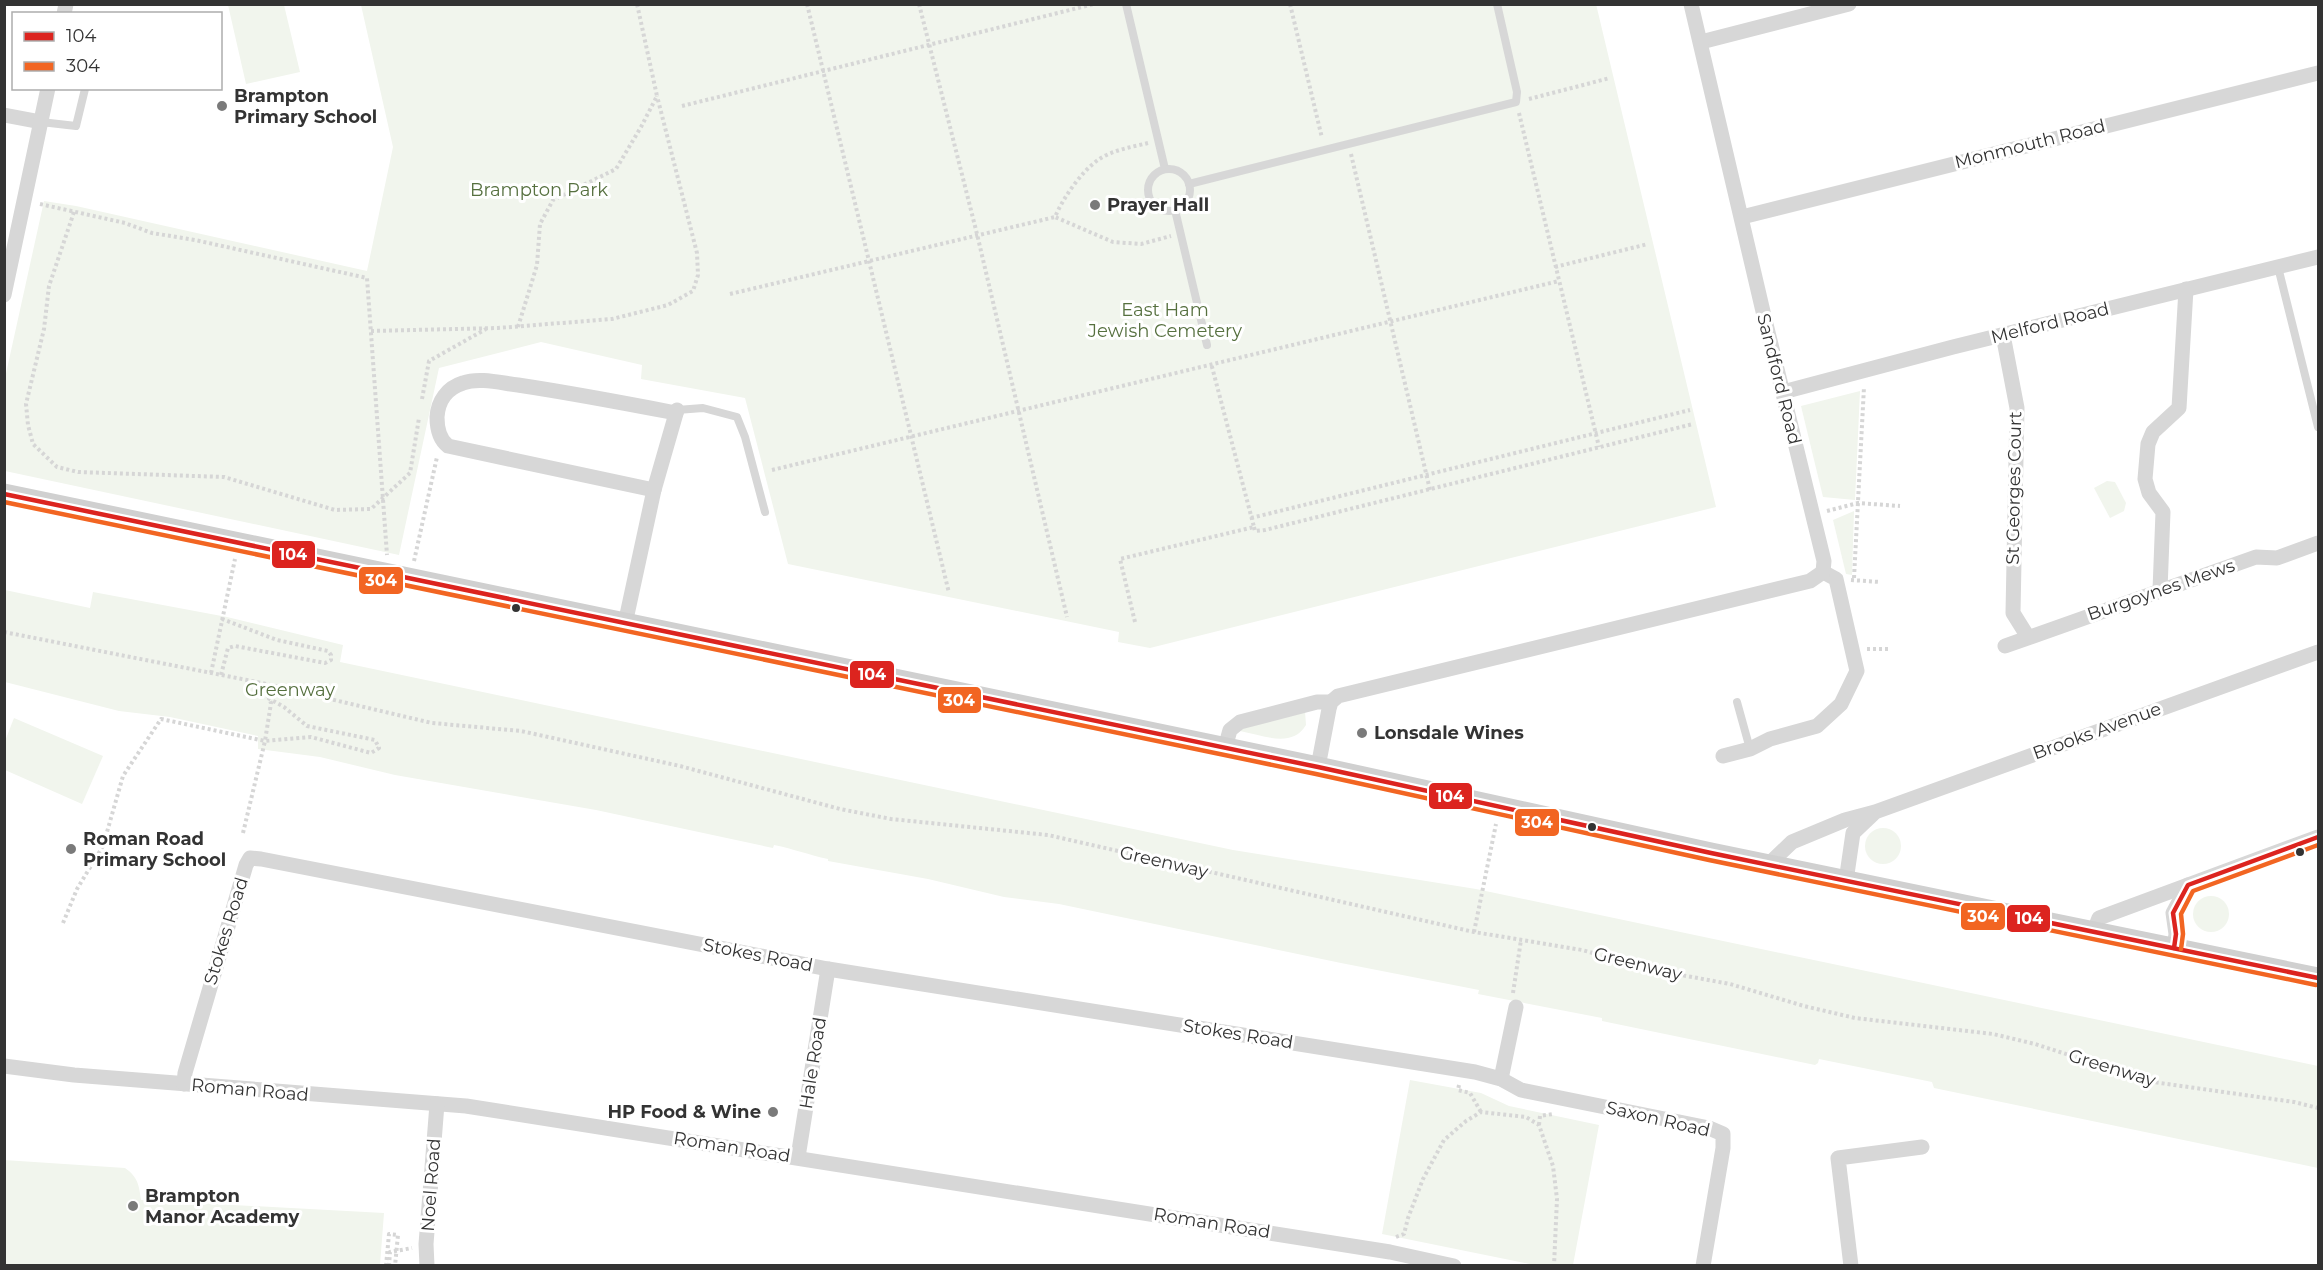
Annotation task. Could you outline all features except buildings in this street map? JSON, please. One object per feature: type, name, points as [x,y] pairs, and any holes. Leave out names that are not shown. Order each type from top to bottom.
[{"type":"street","name":"Sandford Road","points":[[1691,4],[1812,515],[1857,671],[1841,704],[1817,726],[1770,739],[1750,749],[1723,756]]},
{"type":"street","points":[[1701,42],[1849,4]]},
{"type":"street","name":"Monmouth Road","points":[[1742,218],[2319,73]]},
{"type":"street","points":[[4,296],[48,90]]},
{"type":"street","points":[[4,115],[41,122]]},
{"type":"street","name":"Melford Road","points":[[1783,392],[2319,257]]},
{"type":"street","points":[[2160,590],[2163,512],[2149,492],[2145,480],[2148,444],[2153,432],[2179,408],[2186,289]]},
{"type":"street","name":"St Georges Court","points":[[2003,335],[2017,408],[2013,613],[2028,637]]},
{"type":"street","points":[[625,624],[654,490],[677,411],[496,382],[462,383],[447,392],[439,401],[437,418],[441,439],[448,446],[654,490]]},
{"type":"street","points":[[4,494],[1318,767],[1846,881],[2319,978]]},
{"type":"street","name":"Burgoynes Mews","points":[[2005,646],[2256,557],[2277,558],[2319,543]]},
{"type":"street","points":[[1318,767],[1331,702],[1338,696],[1829,576]]},
{"type":"street","name":"Brooks Avenue","points":[[1769,864],[1792,842],[1845,820],[1875,812],[2319,652]]},
{"type":"street","points":[[1225,748],[1230,730],[1240,722],[1317,702],[1331,702]]},
{"type":"street","name":"Brooks Avenue","points":[[1846,881],[1848,852],[1853,833],[1875,812]]},
{"type":"street","points":[[2094,931],[2099,918],[2319,837]]},
{"type":"street","name":"Stokes Road","points":[[184,1084],[204,1006],[250,858],[828,969],[1450,1067],[1501,1080]]},
{"type":"street","points":[[2174,948],[2176,934],[2173,913],[2188,885]]},
{"type":"street","name":"Hale Road","points":[[798,1157],[828,969]]},
{"type":"street","points":[[1501,1080],[1514,1003]]},
{"type":"street","name":"Roman Road","points":[[4,1066],[74,1075],[466,1107],[798,1157],[1390,1252],[1454,1266]]},
{"type":"street","name":"Saxon Road","points":[[1501,1080],[1521,1090],[1709,1128],[1723,1134],[1724,1148],[1703,1266]]},
{"type":"street","name":"Noel Road","points":[[427,1266],[422,1245],[437,1104]]},
{"type":"street","points":[[1851,1266],[1838,1158],[1922,1148]]},
{"type":"lane","points":[[1126,4],[1165,170]]},
{"type":"lane","points":[[1189,184],[1516,102],[1517,92],[1497,4]]},
{"type":"lane","points":[[41,122],[76,126],[85,90]]},
{"type":"lane","points":[[1165,170],[1177,171],[1189,184],[1188,198],[1175,210],[1164,210],[1158,207],[1149,196],[1149,183],[1158,172],[1165,170]]},
{"type":"lane","points":[[1175,210],[1207,345]]},
{"type":"lane","points":[[2278,267],[2319,427]]},
{"type":"lane","points":[[677,411],[703,408],[737,417],[746,437],[765,512]]},
{"type":"lane","points":[[1737,702],[1750,749]]},
{"type":"path","points":[[371,331],[518,327],[612,319],[668,305],[693,291],[698,275],[696,253],[637,4]]},
{"type":"path","points":[[807,4],[949,593]]},
{"type":"path","points":[[919,4],[977,234],[1067,617]]},
{"type":"path","points":[[682,106],[1094,4]]},
{"type":"path","points":[[1290,4],[1325,150]]},
{"type":"path","points":[[1599,447],[1516,102],[1610,78]]},
{"type":"path","points":[[518,327],[537,265],[540,224],[553,200],[616,169],[657,96]]},
{"type":"path","points":[[1055,216],[1064,197],[1099,159],[1125,148],[1158,141]]},
{"type":"path","points":[[1349,144],[1430,490]]},
{"type":"path","points":[[24,201],[125,223],[152,233],[195,240],[367,278],[388,574]]},
{"type":"path","points":[[74,212],[49,286],[44,329],[26,404],[33,444],[57,467],[78,472],[224,477],[335,510],[371,509],[382,498]]},
{"type":"path","points":[[730,294],[1055,216],[1113,242],[1141,244],[1180,234]]},
{"type":"path","points":[[1555,267],[1648,244]]},
{"type":"path","points":[[772,470],[1559,281]]},
{"type":"path","points":[[1207,345],[1255,531],[1693,424]]},
{"type":"path","points":[[1854,580],[1864,372]]},
{"type":"path","points":[[1251,518],[1690,410]]},
{"type":"path","points":[[410,579],[441,439]]},
{"type":"path","points":[[1812,515],[1858,503],[1900,506]]},
{"type":"path","points":[[1135,622],[1120,559],[1254,527]]},
{"type":"path","points":[[211,673],[237,551]]},
{"type":"path","points":[[1829,576],[1880,582]]},
{"type":"path","points":[[221,675],[225,654],[228,648],[235,646],[325,663],[331,660],[328,651],[277,640],[222,619]]},
{"type":"path","name":"Greenway","points":[[4,632],[262,683],[432,723],[520,731],[680,766],[840,809],[891,819],[1048,835],[1474,932],[1582,950],[1654,970],[1730,984],[1804,1006],[1855,1018],[1961,1030],[2025,1041],[2153,1082],[2294,1102],[2319,1108]]},
{"type":"path","points":[[243,833],[265,741],[271,703],[262,683]]},
{"type":"path","points":[[63,923],[77,889],[103,846],[123,776],[161,719],[265,741],[310,737],[371,753],[379,748],[375,740],[307,726],[284,707],[268,698]]},
{"type":"path","points":[[1474,932],[1500,807]]},
{"type":"path","points":[[1514,1003],[1521,940]]},
{"type":"path","points":[[1459,1084],[1458,1090],[1470,1094],[1481,1112]]},
{"type":"path","points":[[1554,1111],[1553,1115],[1540,1116],[1539,1125],[1553,1166],[1557,1199],[1554,1266]]},
{"type":"path","points":[[1393,1240],[1397,1235],[1404,1234],[1423,1179],[1444,1140],[1466,1121],[1481,1112],[1526,1117],[1539,1125]]},
{"type":"path","points":[[387,1266],[389,1234],[398,1235],[394,1266]]},
{"type":"path","points":[[387,1266],[390,1252],[422,1245]]},
{"type":"green space","name":"East Ham Jewish Cemetery","points":[[1596,4],[1716,507],[1150,648],[1118,642],[1119,632],[788,564],[745,398],[641,379],[642,365],[541,342],[439,368],[399,555],[5,471],[5,378],[44,201],[76,206],[367,271],[393,147],[361,5]]},
{"type":"green space","points":[[228,5],[284,5],[300,72],[246,84]]},
{"type":"green space","points":[[1860,391],[1855,500],[1823,497],[1801,406]]},
{"type":"green space","points":[[2107,481],[2115,482],[2126,503],[2124,511],[2110,518],[2094,488]]},
{"type":"green space","points":[[1854,511],[1852,575],[1846,574],[1833,520]]},
{"type":"green space","name":"Greenway","points":[[5,590],[90,608],[93,592],[227,617],[343,645],[340,662],[1233,850],[1476,889],[2318,1066],[2318,1168],[1934,1088],[1932,1082],[1819,1059],[1815,1065],[1602,1021],[1602,1018],[1478,994],[1479,990],[1059,904],[1004,897],[928,879],[828,861],[828,859],[774,845],[773,848],[596,810],[395,775],[320,757],[258,749],[258,736],[170,717],[119,711],[5,682]]},
{"type":"green space","points":[[1305,711],[1306,725],[1293,737],[1267,737],[1240,731],[1242,728]]},
{"type":"green space","points":[[14,718],[103,756],[82,804],[5,770],[5,741]]},
{"type":"green space","points":[[1883,828],[1896,833],[1901,846],[1896,859],[1883,864],[1870,859],[1865,846],[1870,833]]},
{"type":"green space","points":[[2211,896],[2224,901],[2229,914],[2224,927],[2211,932],[2198,927],[2193,914],[2198,901]]},
{"type":"green space","points":[[1410,1080],[1481,1093],[1509,1106],[1599,1125],[1573,1265],[1535,1265],[1382,1234]]},
{"type":"green space","name":"Brampton Manor Academy","points":[[4,1160],[125,1168],[137,1182],[141,1200],[384,1213],[380,1265],[5,1265]]},
{"type":"transit line","name":"104","points":[[4,494],[1318,767],[1711,853],[2318,978]]},
{"type":"transit line","name":"304","points":[[4,502],[1316,774],[1709,860],[2316,985]]},
{"type":"transit line","name":"104","points":[[2174,948],[2176,934],[2173,913],[2188,885],[2318,837]]},
{"type":"transit line","name":"304","points":[[2181,949],[2183,934],[2181,914],[2193,891],[2318,845]]},
{"type":"place","name":"Brampton Primary School","points":[[222,106]]},
{"type":"place","name":"Prayer Hall","points":[[1095,205]]},
{"type":"place","name":"Lonsdale Wines","points":[[1362,733]]},
{"type":"place","name":"Roman Road Primary School","points":[[71,849]]},
{"type":"place","name":"HP Food & Wine","points":[[773,1112]]},
{"type":"place","name":"Brampton Manor Academy","points":[[133,1206]]},
{"type":"park label","name":"Brampton Park","points":[[539,190]]}]
